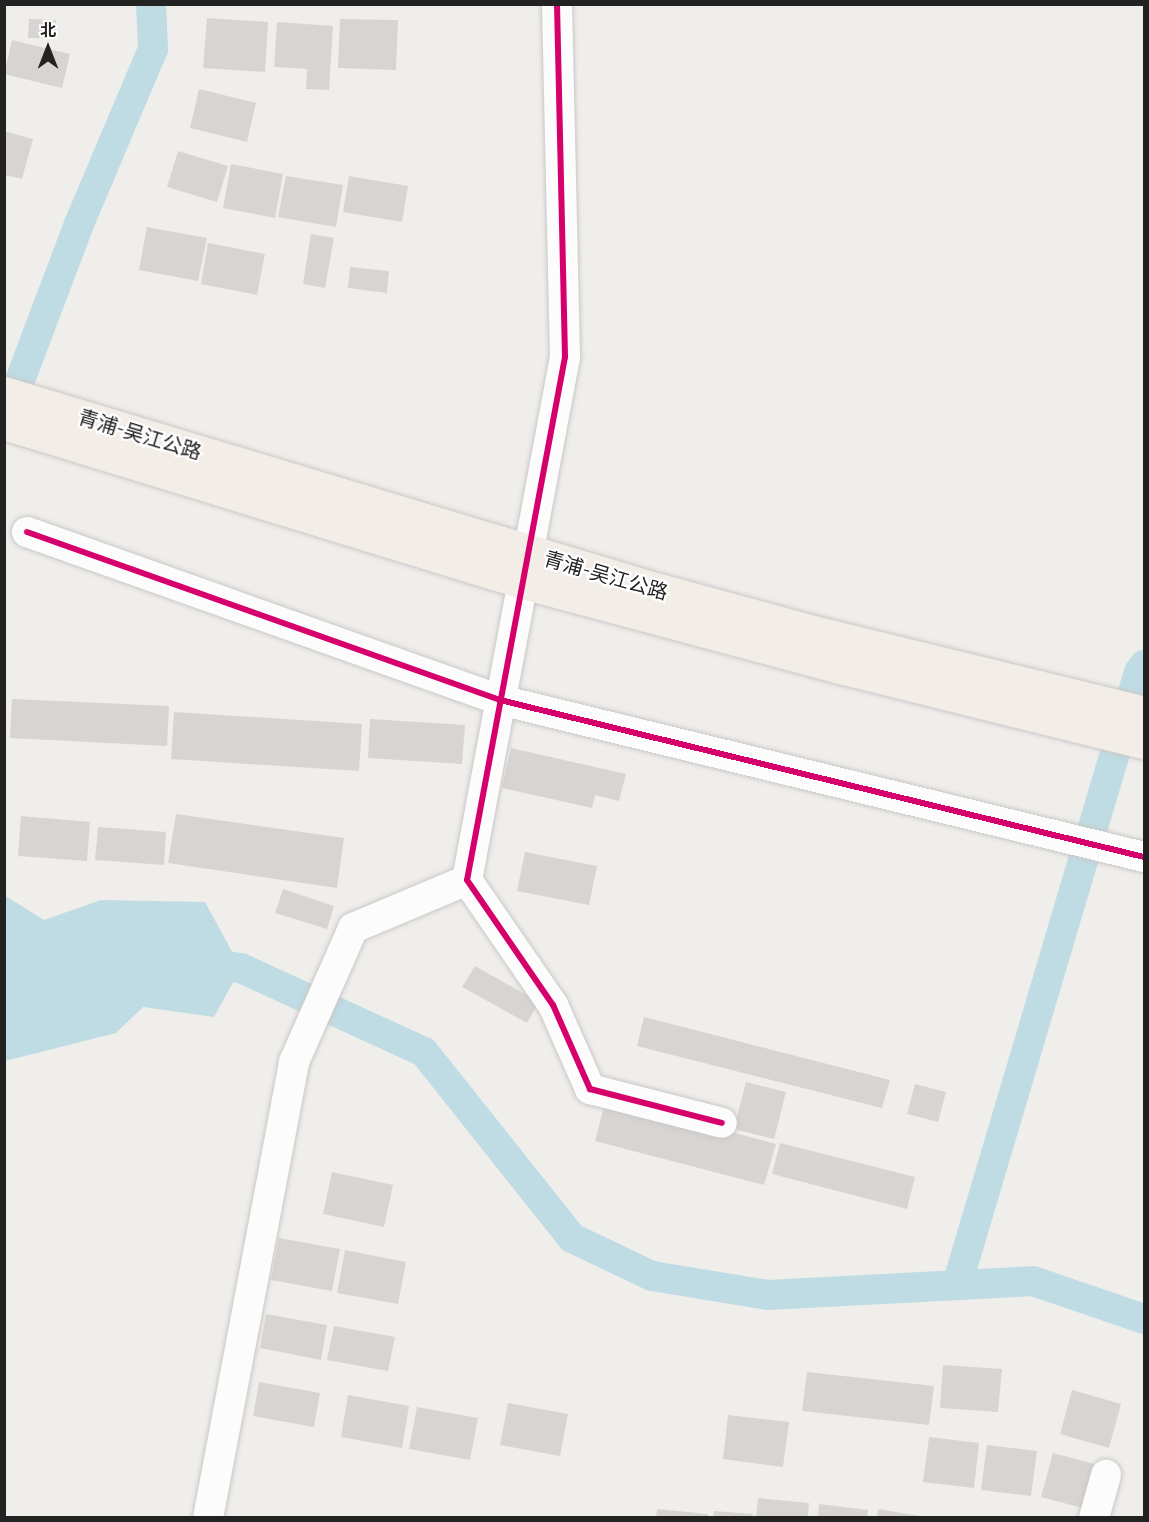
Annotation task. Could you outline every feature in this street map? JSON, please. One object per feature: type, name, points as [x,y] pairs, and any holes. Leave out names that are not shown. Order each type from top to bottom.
[{"type":"main road","name":"青浦-吴江公路","points":[[4,393],[74,429],[525,567],[1053,706],[1144,742]]},
{"type":"main road","name":"青浦-吴江公路","points":[[4,423],[74,429]]},
{"type":"main road","name":"青浦-吴江公路","points":[[1053,706],[1144,713]]},
{"type":"street","points":[[557,4],[565,357],[467,880],[553,1005],[590,1089],[722,1123]]},
{"type":"street","points":[[27,532],[500,700],[1144,857]]},
{"type":"street","points":[[208,1518],[294,1062],[353,928],[467,880]]},
{"type":"street","points":[[1094,1518],[1106,1475]]},
{"type":"water","points":[[4,895],[44,920],[101,900],[205,902],[241,968],[214,1017],[143,1007],[116,1033],[5,1061]]},
{"type":"building","points":[[207,18],[268,22],[265,72],[203,68]]},
{"type":"building","points":[[29,19],[56,20],[56,38],[28,38]]},
{"type":"building","points":[[340,19],[398,20],[396,70],[338,68]]},
{"type":"building","points":[[277,22],[333,26],[329,90],[306,89],[307,69],[274,67]]},
{"type":"building","points":[[12,40],[70,54],[62,88],[4,74]]},
{"type":"building","points":[[199,89],[256,103],[247,142],[190,128]]},
{"type":"building","points":[[4,131],[33,139],[22,179],[4,175]]},
{"type":"building","points":[[178,151],[228,166],[217,202],[167,187]]},
{"type":"building","points":[[231,164],[283,174],[275,218],[223,208]]},
{"type":"building","points":[[286,176],[343,185],[336,227],[278,217]]},
{"type":"building","points":[[349,176],[408,186],[402,222],[343,212]]},
{"type":"building","points":[[147,227],[207,238],[198,281],[139,270]]},
{"type":"building","points":[[311,234],[334,238],[325,288],[303,284]]},
{"type":"building","points":[[208,243],[265,254],[257,295],[201,284]]},
{"type":"building","points":[[350,267],[389,271],[387,293],[348,288]]},
{"type":"building","points":[[12,699],[169,706],[167,746],[10,738]]},
{"type":"building","points":[[174,712],[362,724],[359,771],[171,759]]},
{"type":"building","points":[[370,719],[465,725],[462,764],[368,758]]},
{"type":"building","points":[[511,748],[626,774],[619,801],[595,795],[592,808],[502,788]]},
{"type":"building","points":[[176,814],[344,838],[337,888],[168,863]]},
{"type":"building","points":[[21,816],[90,822],[87,861],[18,856]]},
{"type":"building","points":[[98,827],[166,832],[164,865],[95,860]]},
{"type":"building","points":[[525,852],[597,866],[589,905],[517,891]]},
{"type":"building","points":[[283,889],[334,906],[327,929],[275,913]]},
{"type":"building","points":[[475,966],[539,1002],[527,1023],[462,987]]},
{"type":"building","points":[[644,1017],[890,1080],[882,1108],[637,1046]]},
{"type":"building","points":[[746,1082],[786,1092],[774,1139],[734,1129]]},
{"type":"building","points":[[915,1084],[946,1092],[938,1122],[907,1114]]},
{"type":"building","points":[[606,1099],[776,1144],[764,1185],[595,1141]]},
{"type":"building","points":[[780,1143],[915,1177],[907,1209],[772,1174]]},
{"type":"building","points":[[332,1172],[393,1185],[384,1227],[323,1214]]},
{"type":"building","points":[[279,1238],[340,1249],[332,1291],[271,1280]]},
{"type":"building","points":[[345,1250],[406,1262],[398,1304],[337,1293]]},
{"type":"building","points":[[266,1314],[327,1325],[321,1360],[260,1348]]},
{"type":"building","points":[[334,1326],[395,1337],[388,1371],[327,1360]]},
{"type":"building","points":[[943,1365],[1002,1369],[998,1412],[940,1408]]},
{"type":"building","points":[[807,1372],[934,1386],[929,1425],[802,1411]]},
{"type":"building","points":[[259,1382],[320,1393],[314,1427],[253,1416]]},
{"type":"building","points":[[1072,1390],[1121,1404],[1109,1448],[1060,1434]]},
{"type":"building","points":[[348,1395],[409,1406],[402,1448],[341,1437]]},
{"type":"building","points":[[508,1403],[568,1414],[560,1456],[500,1445]]},
{"type":"building","points":[[417,1407],[478,1418],[470,1460],[409,1449]]},
{"type":"building","points":[[728,1415],[789,1422],[783,1467],[723,1459]]},
{"type":"building","points":[[929,1437],[979,1443],[974,1488],[923,1482]]},
{"type":"building","points":[[987,1445],[1037,1451],[1031,1496],[981,1490]]},
{"type":"building","points":[[1053,1453],[1102,1466],[1090,1510],[1041,1497]]},
{"type":"building","points":[[758,1498],[809,1503],[808,1518],[756,1518]]},
{"type":"building","points":[[819,1504],[868,1510],[867,1518],[818,1518]]},
{"type":"building","points":[[657,1509],[708,1514],[708,1518],[656,1518]]},
{"type":"building","points":[[878,1509],[920,1516],[920,1518],[877,1518]]},
{"type":"building","points":[[714,1511],[753,1514],[752,1518],[713,1518]]},
{"type":"waterway","points":[[5,420],[79,224],[153,49],[151,4]]},
{"type":"waterway","points":[[957,1285],[1139,672],[1144,665]]},
{"type":"waterway","points":[[202,962],[241,968],[424,1052],[572,1238],[652,1276],[768,1295],[1033,1281],[1144,1319]]},
{"type":"cycle path","points":[[557,4],[565,357],[467,880],[553,1005],[590,1089],[722,1123]]},
{"type":"cycle path","points":[[27,532],[500,700],[1144,857]]}]
